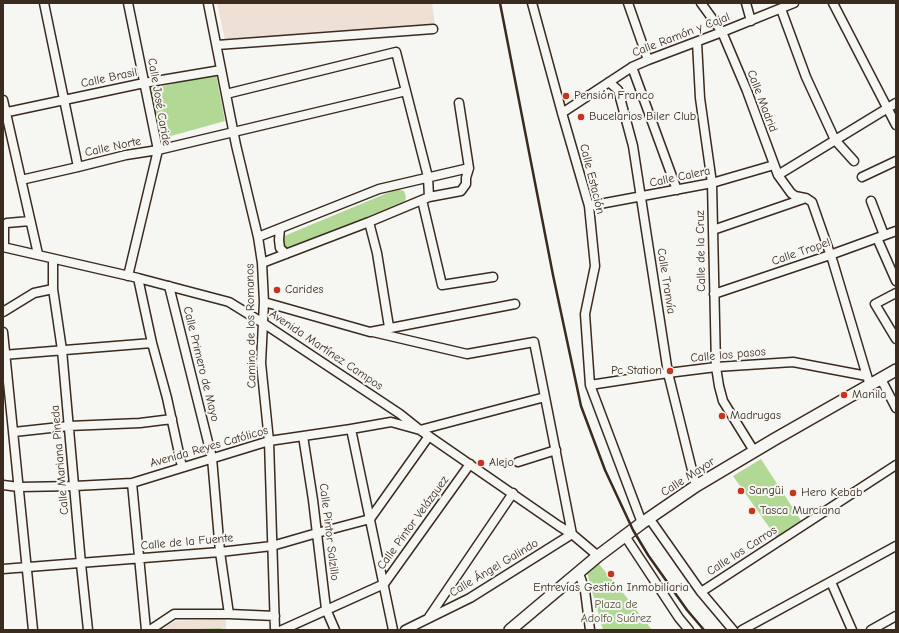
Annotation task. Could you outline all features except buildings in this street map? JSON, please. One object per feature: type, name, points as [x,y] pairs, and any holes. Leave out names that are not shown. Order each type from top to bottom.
[{"type":"main road","name":"Calle Mayor","points":[[510,630],[598,556],[645,520],[696,486],[868,381],[881,379],[896,370]]},
{"type":"street","points":[[44,3],[78,167]]},
{"type":"street","name":"Calle José Caride","points":[[128,3],[158,150],[128,276]]},
{"type":"street","name":"Camino de los Romanos","points":[[208,3],[234,132],[258,237],[262,263],[264,302],[261,364],[269,441],[276,630]]},
{"type":"street","name":"Calle Estación","points":[[532,3],[589,206],[595,266],[584,314],[590,385],[645,520],[732,630]]},
{"type":"street","points":[[628,3],[648,60]]},
{"type":"street","name":"Calle Madrid","points":[[701,3],[722,32],[778,175],[791,194],[806,198]]},
{"type":"street","points":[[746,3],[751,21]]},
{"type":"street","name":"Calle Ramón y Cajal","points":[[562,113],[632,67],[794,3]]},
{"type":"street","points":[[833,3],[896,125]]},
{"type":"street","points":[[781,8],[806,77],[835,140],[854,160]]},
{"type":"street","points":[[216,45],[433,29]]},
{"type":"street","name":"Calle de la Cruz","points":[[697,42],[700,98],[712,183],[716,367],[723,401],[754,451]]},
{"type":"street","points":[[226,94],[396,52],[428,177],[426,199],[442,286],[493,277]]},
{"type":"street","points":[[632,67],[676,190]]},
{"type":"street","name":"Calle Brasil","points":[[4,113],[144,83],[221,70]]},
{"type":"street","name":"Calle Tranvía","points":[[610,82],[618,90],[633,146],[668,373],[696,486]]},
{"type":"street","name":"Calle Norte","points":[[21,180],[126,155],[158,150],[406,91]]},
{"type":"street","points":[[3,100],[4,113],[38,254]]},
{"type":"street","points":[[778,175],[887,109],[896,102]]},
{"type":"street","points":[[262,263],[426,199],[461,191],[466,184],[469,168],[459,103]]},
{"type":"street","points":[[862,177],[896,161]]},
{"type":"street","name":"Calle Calera","points":[[589,206],[712,183],[774,165]]},
{"type":"street","points":[[258,237],[379,190],[469,168]]},
{"type":"street","points":[[713,230],[806,198],[812,202],[845,298],[868,381]]},
{"type":"street","points":[[871,201],[880,237],[896,281]]},
{"type":"street","points":[[4,247],[4,225],[7,223],[30,221]]},
{"type":"street","points":[[369,222],[377,253],[389,327]]},
{"type":"street","points":[[280,229],[278,240],[280,248],[286,254]]},
{"type":"street","name":"Calle Tropel","points":[[714,294],[830,255],[896,230]]},
{"type":"street","name":"Avenida Martínez Campos","points":[[4,247],[138,278],[229,302],[400,414],[420,430],[572,534],[598,556]]},
{"type":"street","name":"Calle Mariana Pineda","points":[[52,258],[53,289],[62,350],[70,426],[88,630]]},
{"type":"street","points":[[138,278],[182,467]]},
{"type":"street","name":"Calle Primero de Mayo","points":[[169,286],[212,458],[220,552],[228,614]]},
{"type":"street","points":[[3,312],[34,293],[53,289]]},
{"type":"street","points":[[896,292],[875,304],[896,339]]},
{"type":"street","points":[[264,302],[370,332],[467,354],[534,342],[572,534]]},
{"type":"street","points":[[370,332],[389,327],[515,304]]},
{"type":"street","points":[[3,332],[4,355],[14,432],[33,630]]},
{"type":"street","points":[[4,355],[152,343]]},
{"type":"street","name":"Calle los pasos","points":[[590,385],[716,367],[793,362],[868,381]]},
{"type":"street","points":[[881,379],[896,408]]},
{"type":"street","points":[[420,430],[545,397]]},
{"type":"street","points":[[14,432],[70,426],[140,423],[172,419]]},
{"type":"street","name":"Avenida Reyes Católicos","points":[[3,485],[19,487],[132,483],[269,441],[391,422],[420,430]]},
{"type":"street","points":[[351,429],[393,630]]},
{"type":"street","name":"Calle Pintor Salzillo","points":[[303,436],[313,500],[326,609],[335,630]]},
{"type":"street","points":[[370,519],[429,436]]},
{"type":"street","points":[[518,462],[556,450]]},
{"type":"street","name":"Calle Pintor Velázquez","points":[[282,630],[384,584],[470,464]]},
{"type":"street","name":"Calle los Carros","points":[[701,592],[896,465]]},
{"type":"street","points":[[132,483],[138,559],[146,630]]},
{"type":"street","points":[[429,618],[512,493]]},
{"type":"street","name":"Calle de la Fuente","points":[[3,569],[81,564],[272,546],[370,519]]},
{"type":"street","name":"Calle Ángel Galindo","points":[[405,630],[470,598],[572,534]]},
{"type":"street","points":[[625,536],[689,630]]},
{"type":"street","points":[[742,630],[896,546]]},
{"type":"street","points":[[579,572],[585,592],[590,630]]},
{"type":"street","points":[[831,582],[852,630]]},
{"type":"street","points":[[150,630],[174,614],[275,616]]},
{"type":"street","points":[[871,630],[896,616]]},
{"type":"shaded area","points":[[217,3],[432,3],[435,24],[225,40]]},
{"type":"shaded area","points":[[226,619],[226,630],[161,630],[175,621]]},
{"type":"green space","points":[[216,74],[225,121],[160,139],[150,89]]},
{"type":"green space","points":[[397,189],[404,191],[406,197],[405,201],[292,249],[285,249],[282,246],[284,236]]},
{"type":"green space","points":[[761,459],[802,522],[776,537],[733,476]]},
{"type":"green space","name":"Plaza de Adolfo Suárez","points":[[599,564],[652,630],[603,630],[587,573]]},
{"type":"green space","points":[[221,628],[221,630],[170,630]]},
{"type":"railway","points":[[500,3],[553,275],[581,406],[605,470],[633,530],[648,555],[687,610],[704,630]]},
{"type":"place","name":"Pensión Franco","points":[[566,96]]},
{"type":"place","name":"Bucelarios Biler Club","points":[[581,117]]},
{"type":"place","name":"Carides","points":[[277,290]]},
{"type":"place","name":"Pc Station","points":[[670,371]]},
{"type":"place","name":"Manila","points":[[844,395]]},
{"type":"place","name":"Madrugas","points":[[722,416]]},
{"type":"place","name":"Alejo","points":[[481,463]]},
{"type":"place","name":"Sangüi","points":[[741,491]]},
{"type":"place","name":"Hero Kebab","points":[[793,493]]},
{"type":"place","name":"Tasca Murciana","points":[[752,511]]},
{"type":"place","name":"Entrevías Gestión Inmobiliaria","points":[[611,574]]}]
